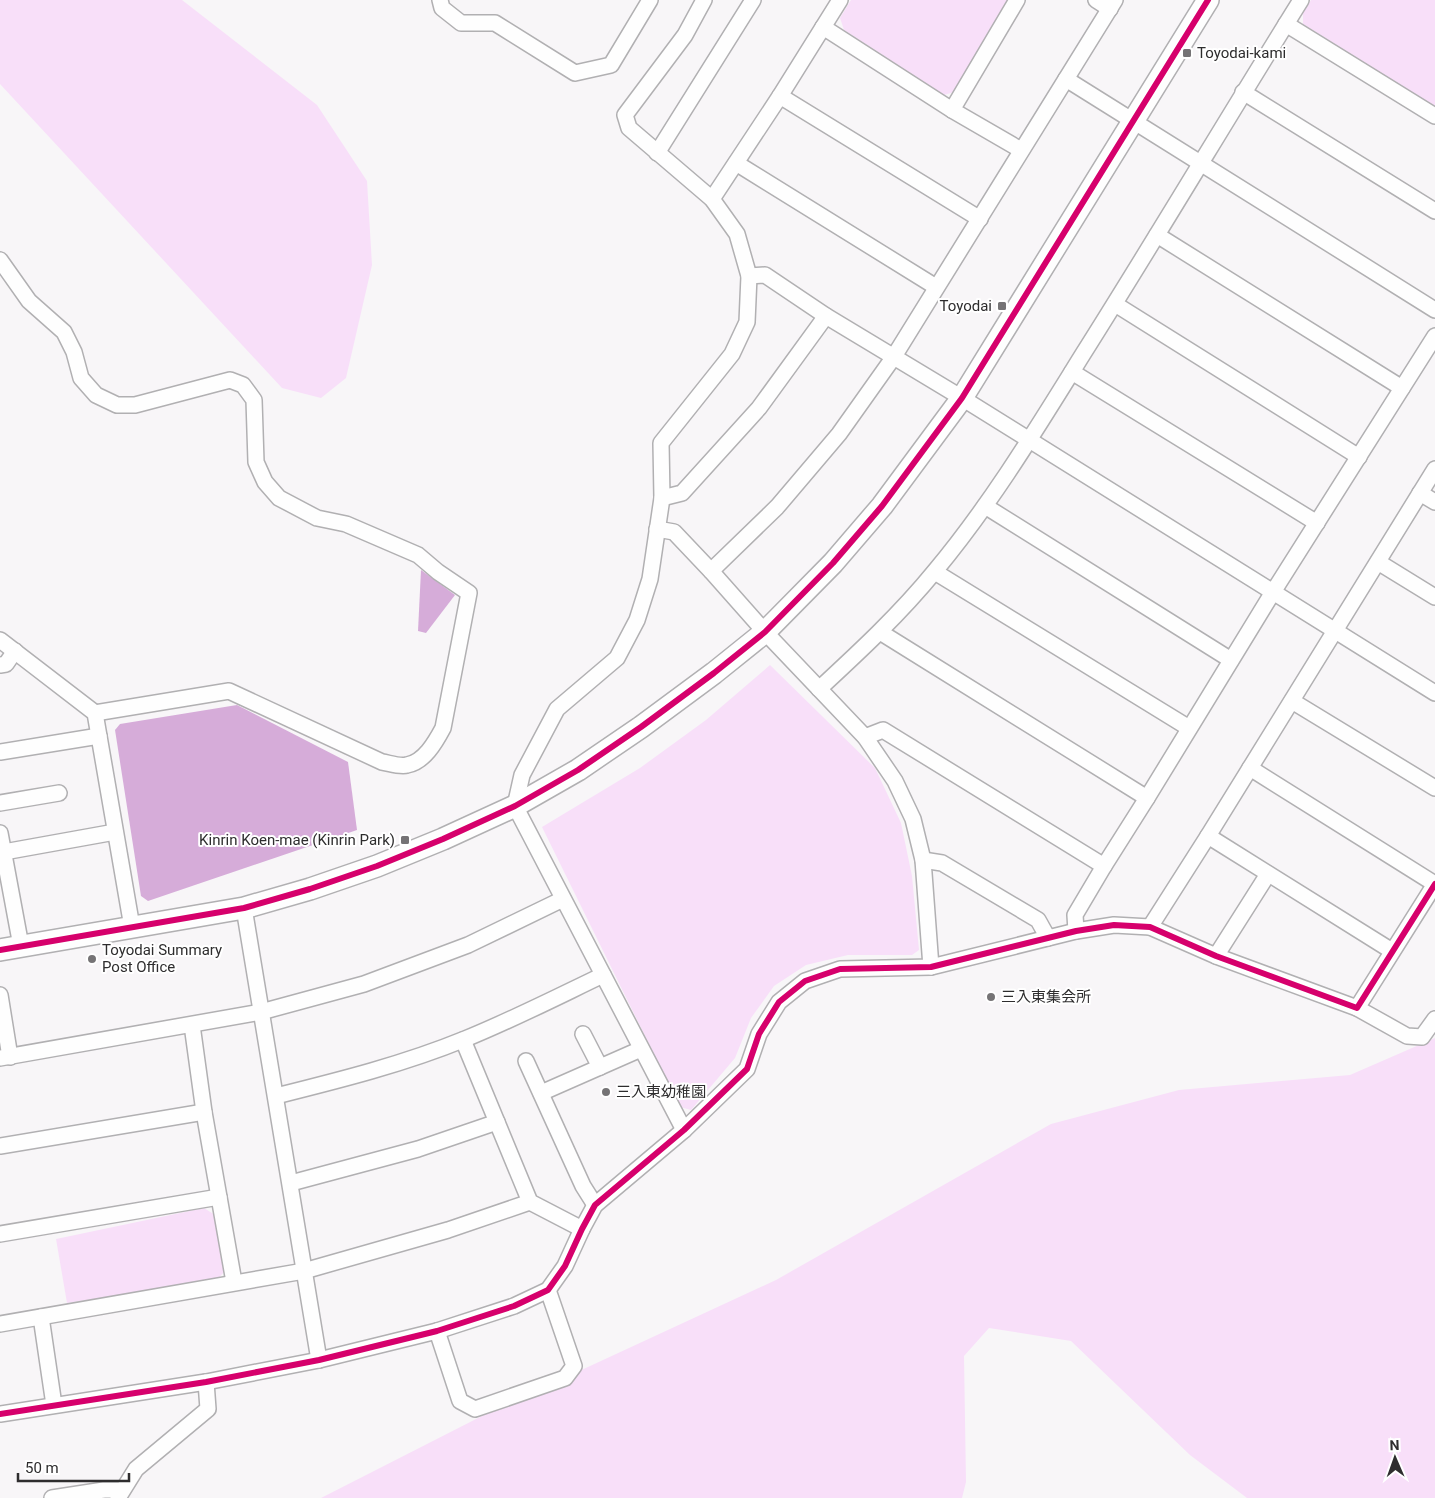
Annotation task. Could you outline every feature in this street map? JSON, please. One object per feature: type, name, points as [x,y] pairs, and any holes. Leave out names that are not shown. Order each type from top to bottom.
[{"type":"street","points":[[440,0],[442,8],[461,23],[495,23],[575,73],[610,65],[650,0]]},
{"type":"street","points":[[684,1130],[515,806],[522,775],[557,709],[617,658],[637,620],[650,579],[662,498],[661,443],[732,354],[747,322],[749,276],[737,234],[712,200],[629,128],[625,115],[685,35],[704,0]]},
{"type":"street","points":[[657,153],[753,0]]},
{"type":"street","points":[[712,200],[824,28],[840,0]]},
{"type":"street","points":[[952,110],[1017,0]]},
{"type":"street","points":[[711,571],[777,507],[839,434],[893,358],[1112,4],[1096,0]]},
{"type":"street","points":[[0,950],[244,908],[310,889],[377,866],[515,806],[578,770],[714,674],[765,632],[832,563],[882,506],[962,398],[1208,0]]},
{"type":"street","points":[[819,689],[880,632],[935,572],[985,506],[1115,304],[1200,162],[1301,0]]},
{"type":"street","points":[[1286,24],[1435,116]]},
{"type":"street","points":[[824,28],[952,110],[1021,150]]},
{"type":"street","points":[[1066,79],[1435,310]]},
{"type":"street","points":[[1243,92],[1435,211]]},
{"type":"street","points":[[780,96],[980,219]]},
{"type":"street","points":[[736,163],[936,287]]},
{"type":"street","points":[[1157,235],[1402,388]]},
{"type":"street","points":[[0,260],[29,301],[64,332],[74,352],[81,378],[96,394],[117,405],[136,405],[230,380],[243,386],[254,400],[256,462],[265,482],[279,498],[317,518],[346,524],[418,555],[438,572],[469,593],[443,728],[434,744],[418,760],[406,766],[382,762],[229,691],[95,713]]},
{"type":"street","points":[[749,276],[765,275],[893,358],[962,398],[1435,693]]},
{"type":"street","points":[[1115,304],[1359,457]]},
{"type":"street","points":[[662,498],[682,493],[753,415],[826,316]]},
{"type":"street","points":[[1076,931],[1075,915],[1104,866],[1273,592],[1435,336]]},
{"type":"street","points":[[1072,372],[1316,524]]},
{"type":"street","points":[[1150,927],[1435,469]]},
{"type":"street","points":[[1420,493],[1435,502]]},
{"type":"street","points":[[985,506],[1231,660]]},
{"type":"street","points":[[657,529],[674,532],[711,571],[765,632],[864,737],[899,788],[913,819],[923,860],[930,967]]},
{"type":"street","points":[[1378,562],[1435,597]]},
{"type":"street","points":[[935,572],[1189,728]]},
{"type":"street","points":[[880,632],[1147,798]]},
{"type":"street","points":[[0,640],[95,713],[132,927]]},
{"type":"street","points":[[0,665],[6,664],[15,651]]},
{"type":"street","points":[[1292,701],[1435,788]]},
{"type":"street","points":[[864,737],[884,730],[1104,866]]},
{"type":"street","points":[[0,752],[99,736]]},
{"type":"street","points":[[1250,768],[1433,891],[1392,951],[1357,1008]]},
{"type":"street","points":[[0,803],[60,793]]},
{"type":"street","points":[[4,852],[116,832]]},
{"type":"street","points":[[0,833],[4,852],[5,888],[21,946]]},
{"type":"street","points":[[1208,836],[1392,951]]},
{"type":"street","points":[[923,860],[942,863],[1038,920],[1048,938]]},
{"type":"street","points":[[1216,956],[1268,874]]},
{"type":"street","points":[[0,995],[5,1058],[192,1026],[261,1012],[364,984],[468,945],[563,899]]},
{"type":"street","points":[[244,908],[319,1360]]},
{"type":"street","points":[[0,1414],[206,1382],[319,1360],[437,1331],[514,1306],[548,1290],[565,1266],[595,1205],[684,1130],[747,1069],[759,1034],[778,1002],[805,981],[840,969],[930,967],[1076,931],[1114,925],[1150,927],[1216,956],[1357,1008],[1407,1036],[1422,1037],[1435,1019]]},
{"type":"street","points":[[276,1096],[350,1078],[463,1040],[495,1027],[602,975]]},
{"type":"street","points":[[192,1026],[204,1112],[234,1282]]},
{"type":"street","points":[[583,1034],[600,1067]]},
{"type":"street","points":[[463,1040],[530,1202],[582,1229]]},
{"type":"street","points":[[541,1093],[641,1049]]},
{"type":"street","points":[[526,1061],[583,1186],[595,1205]]},
{"type":"street","points":[[0,1146],[204,1112]]},
{"type":"street","points":[[290,1182],[418,1149],[497,1122]]},
{"type":"street","points":[[0,1234],[219,1197]]},
{"type":"street","points":[[0,1324],[304,1271],[448,1230],[530,1202]]},
{"type":"street","points":[[437,1331],[460,1401],[475,1409],[565,1378],[574,1366],[548,1290]]},
{"type":"street","points":[[41,1318],[54,1405]]},
{"type":"street","points":[[52,1498],[104,1490],[120,1494],[136,1469],[208,1409],[206,1382]]},
{"type":"shaded area","points":[[0,0],[182,0],[317,105],[367,181],[372,265],[346,378],[321,398],[282,388],[0,84]]},
{"type":"shaded area","points":[[851,0],[1012,0],[954,92],[944,95],[844,30],[840,18]]},
{"type":"shaded area","points":[[1311,0],[1435,0],[1435,107],[1303,24],[1303,13]]},
{"type":"shaded area","points":[[421,570],[455,595],[426,633],[418,631]]},
{"type":"shaded area","points":[[770,665],[875,768],[901,823],[912,876],[919,950],[912,955],[848,955],[806,965],[774,986],[751,1018],[735,1058],[691,1110],[680,1107],[542,827],[640,768],[706,720]]},
{"type":"shaded area","points":[[237,705],[348,762],[357,830],[148,901],[141,896],[115,730],[120,724]]},
{"type":"shaded area","points":[[1435,1038],[1435,1498],[1247,1498],[1190,1455],[1071,1341],[989,1328],[964,1356],[966,1482],[962,1498],[321,1498],[480,1417],[776,1280],[1051,1124],[1179,1090],[1350,1075]]},
{"type":"shaded area","points":[[204,1208],[215,1215],[224,1272],[217,1280],[67,1303],[56,1239]]},
{"type":"cycle path","points":[[0,950],[244,908],[310,889],[377,866],[443,839],[515,806],[578,770],[641,727],[714,673],[765,632],[833,563],[882,506],[962,398],[1208,0]]},
{"type":"cycle path","points":[[0,1414],[206,1382],[319,1360],[437,1331],[514,1306],[548,1290],[565,1266],[595,1205],[684,1130],[747,1069],[759,1034],[779,1002],[805,981],[840,969],[931,967],[1076,931],[1114,925],[1150,927],[1216,956],[1357,1008],[1435,884]]},
{"type":"place","name":"Toyodai-kami","points":[[1187,53]]},
{"type":"place","name":"Toyodai","points":[[1002,306]]},
{"type":"place","name":"Kinrin Koen-mae (Kinrin Park)","points":[[405,840]]},
{"type":"place","name":"Toyodai Summary Post Office","points":[[92,959]]},
{"type":"place","name":"三入東集会所","points":[[991,997]]},
{"type":"place","name":"三入東幼稚園","points":[[606,1092]]}]
